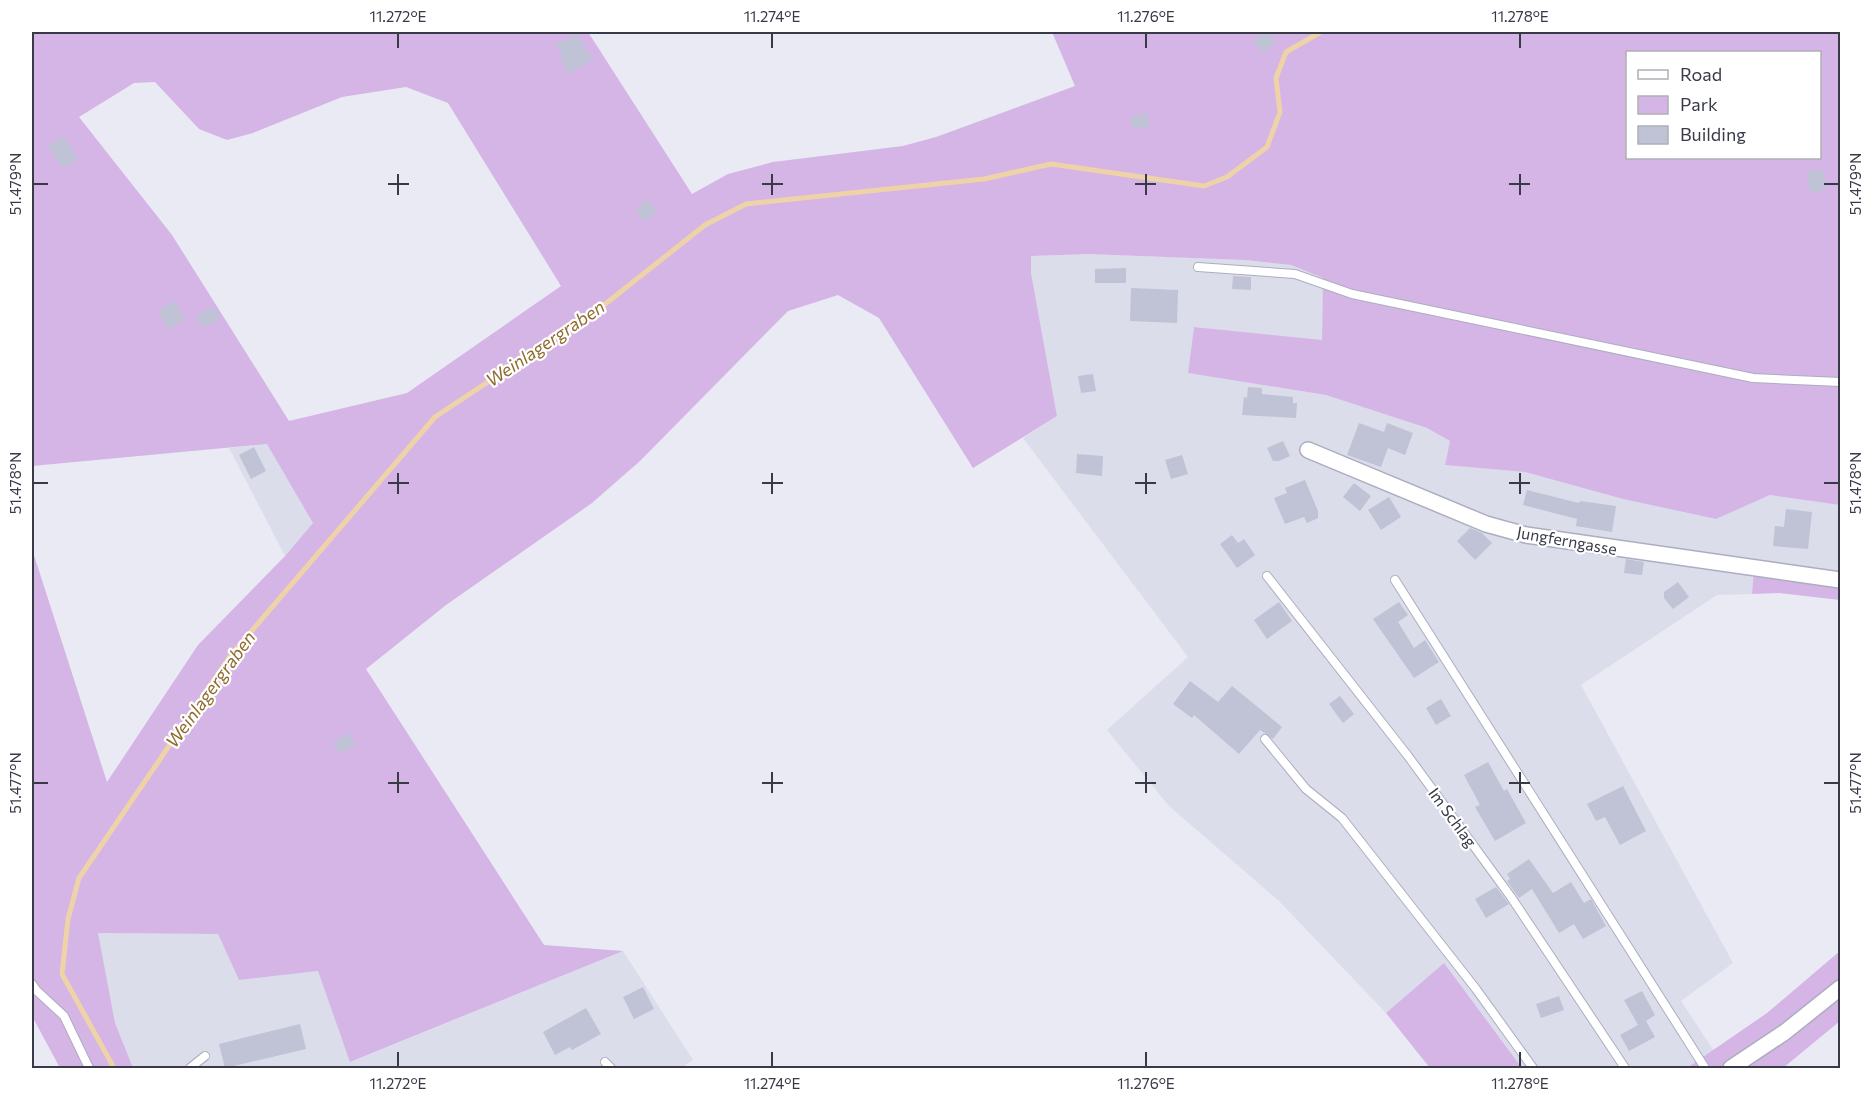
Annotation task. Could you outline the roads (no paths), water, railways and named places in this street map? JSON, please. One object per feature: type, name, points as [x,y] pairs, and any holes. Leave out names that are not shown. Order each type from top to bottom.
[{"type":"street","name":"Jungferngasse","points":[[1308,450],[1486,524],[1526,535],[1840,580]]},
{"type":"street","points":[[1731,1068],[1785,1032],[1840,988]]},
{"type":"lane","points":[[1198,267],[1295,274],[1352,294],[1753,378],[1840,382]]},
{"type":"lane","name":"Im Schlag","points":[[1267,576],[1408,756],[1504,888],[1625,1068]]},
{"type":"lane","points":[[1395,580],[1705,1068]]},
{"type":"lane","points":[[1265,739],[1306,789],[1342,818],[1476,989],[1533,1068]]},
{"type":"lane","points":[[32,984],[34,993],[64,1016],[89,1068]]},
{"type":"lane","points":[[190,1068],[205,1056]]},
{"type":"waterway","name":"Weinlagergraben","points":[[114,1068],[62,974],[68,919],[79,878],[231,655],[435,417],[604,305],[705,225],[746,204],[984,179],[1051,164],[1204,186],[1227,177],[1267,147],[1280,112],[1276,78],[1286,52],[1321,32]]}]
